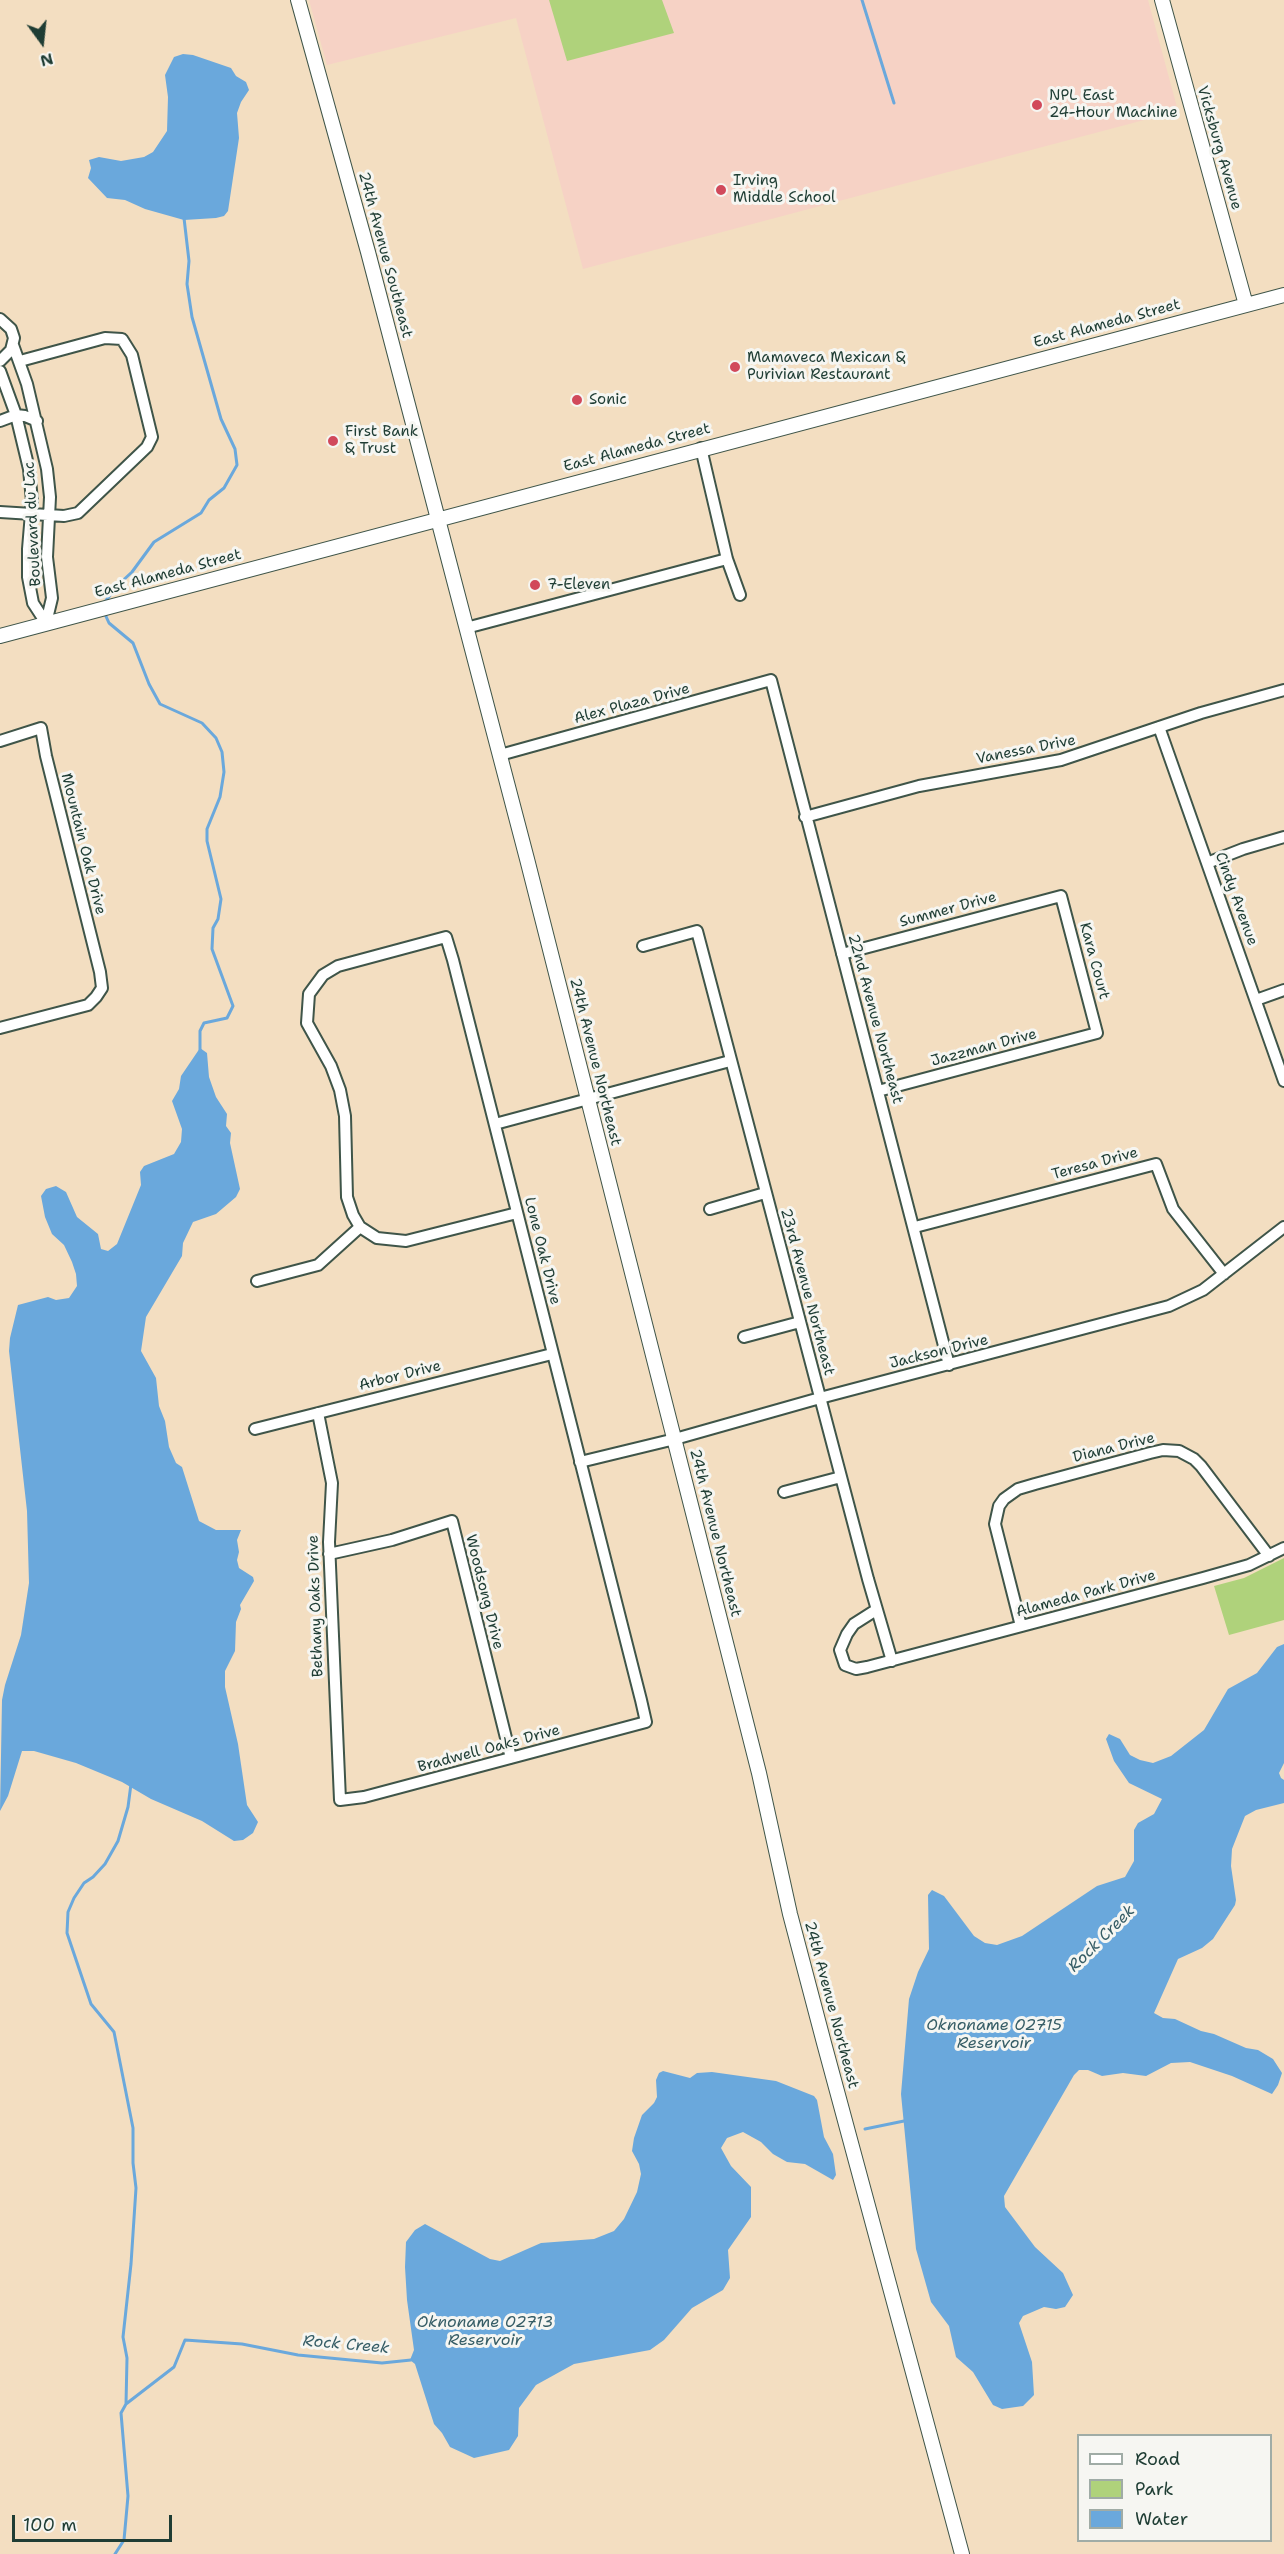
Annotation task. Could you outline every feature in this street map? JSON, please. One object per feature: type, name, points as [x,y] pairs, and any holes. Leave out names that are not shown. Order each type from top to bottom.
[{"type":"street","name":"24th Avenue Southeast","points":[[298,0],[368,252],[438,520]]},
{"type":"street","name":"Vicksburg Avenue","points":[[1162,0],[1246,305]]},
{"type":"street","name":"East Alameda Street","points":[[0,636],[1284,295]]},
{"type":"street","name":"Boulevard du Lac","points":[[0,319],[11,329],[13,345],[20,361],[37,421],[47,469],[48,557],[52,598],[46,623]]},
{"type":"street","points":[[20,361],[105,338],[122,339],[132,355],[152,431],[147,447],[82,511],[72,516],[31,515]]},
{"type":"street","points":[[0,361],[9,355],[13,345]]},
{"type":"street","name":"Boulevard du Lac","points":[[0,371],[16,415],[32,486],[28,577],[33,603],[46,623]]},
{"type":"street","points":[[0,422],[16,415],[37,421]]},
{"type":"street","points":[[701,448],[727,559],[740,595]]},
{"type":"street","name":"Boulevard du Lac","points":[[0,512],[31,515]]},
{"type":"street","name":"24th Avenue Northeast","points":[[438,520],[675,1439],[759,1773],[790,1914],[962,2554]]},
{"type":"street","points":[[466,628],[727,559]]},
{"type":"street","name":"Alex Plaza Drive","points":[[500,755],[771,680]]},
{"type":"street","name":"22nd Avenue Northeast","points":[[771,680],[805,817],[915,1227],[949,1365]]},
{"type":"street","name":"Vanessa Drive","points":[[805,817],[919,786],[1061,760],[1233,703],[1284,690]]},
{"type":"street","name":"Cindy Avenue","points":[[1159,727],[1284,1081]]},
{"type":"street","name":"Mountain Oak Drive","points":[[0,741],[41,728],[45,756],[100,972],[102,988],[88,1005],[0,1028]]},
{"type":"street","points":[[1207,863],[1284,837]]},
{"type":"street","name":"Summer Drive","points":[[842,954],[1061,896]]},
{"type":"street","name":"Kara Court","points":[[1061,896],[1097,1033]]},
{"type":"street","name":"23rd Avenue Northeast","points":[[643,946],[697,931],[876,1610],[892,1661]]},
{"type":"street","name":"Lone Oak Drive","points":[[360,1227],[347,1197],[345,1116],[340,1090],[331,1066],[307,1023],[309,994],[324,975],[338,966],[446,937],[646,1722]]},
{"type":"street","points":[[1256,1000],[1284,990]]},
{"type":"street","name":"Jazzman Drive","points":[[878,1091],[1097,1033]]},
{"type":"street","points":[[495,1124],[730,1061]]},
{"type":"street","name":"Teresa Drive","points":[[915,1227],[1156,1164],[1173,1209],[1224,1274]]},
{"type":"street","points":[[710,1209],[765,1193]]},
{"type":"street","points":[[257,1281],[318,1265],[360,1227],[377,1238],[406,1241],[517,1213]]},
{"type":"street","name":"Jackson Drive","points":[[580,1462],[675,1439],[820,1398],[1168,1306],[1191,1296],[1224,1274],[1284,1227]]},
{"type":"street","points":[[744,1337],[800,1322]]},
{"type":"street","name":"Arbor Drive","points":[[255,1429],[552,1354]]},
{"type":"street","name":"Bethany Oaks Drive","points":[[318,1413],[332,1483],[329,1554],[340,1800]]},
{"type":"street","name":"Diana Drive","points":[[1021,1626],[995,1524],[999,1506],[1011,1493],[1035,1484],[1163,1450],[1179,1452],[1194,1459],[1201,1466],[1269,1556]]},
{"type":"street","points":[[784,1492],[841,1477]]},
{"type":"street","name":"Woodsong Drive","points":[[329,1554],[392,1540],[452,1521],[511,1758]]},
{"type":"street","name":"Alameda Park Drive","points":[[876,1610],[854,1624],[847,1634],[840,1650],[844,1665],[856,1669],[892,1661],[1235,1569],[1284,1548]]},
{"type":"street","name":"Bradwell Oaks Drive","points":[[340,1800],[364,1797],[646,1722]]},
{"type":"shaded area","name":"Irving Middle School","points":[[309,0],[1148,0],[1178,111],[583,269],[516,18],[327,65]]},
{"type":"green space","points":[[549,0],[662,0],[674,33],[567,61]]},
{"type":"green space","points":[[1284,1558],[1284,1620],[1229,1635],[1214,1586],[1244,1578]]},
{"type":"water","points":[[183,54],[193,55],[231,68],[236,76],[246,82],[249,90],[237,113],[239,138],[228,211],[224,216],[216,218],[184,220],[145,209],[125,200],[107,198],[88,178],[91,168],[89,160],[99,157],[121,161],[144,157],[153,152],[167,131],[168,97],[165,75],[174,57]]},
{"type":"water","points":[[200,1048],[207,1053],[209,1077],[216,1097],[227,1114],[226,1126],[231,1133],[230,1143],[240,1189],[236,1197],[216,1214],[193,1222],[183,1243],[182,1256],[146,1317],[141,1351],[156,1378],[159,1406],[165,1421],[169,1447],[176,1463],[182,1467],[199,1521],[216,1530],[241,1530],[237,1540],[239,1568],[253,1577],[254,1581],[240,1605],[241,1609],[236,1622],[235,1651],[225,1671],[225,1687],[238,1744],[247,1805],[258,1822],[253,1833],[243,1840],[234,1841],[202,1821],[151,1799],[122,1782],[76,1763],[34,1751],[22,1751],[8,1796],[0,1811],[2,1700],[21,1635],[29,1583],[27,1511],[9,1351],[10,1338],[18,1305],[48,1297],[56,1300],[69,1298],[77,1286],[72,1262],[64,1245],[52,1234],[45,1217],[41,1196],[46,1189],[56,1186],[66,1192],[77,1217],[98,1234],[101,1249],[108,1251],[117,1244],[141,1185],[140,1172],[144,1166],[174,1154],[181,1142],[182,1129],[172,1101],[179,1089],[181,1076]]},
{"type":"water","name":"Oknoname 02715 Reservoir","points":[[1284,1644],[1284,1763],[1279,1773],[1284,1780],[1284,1803],[1256,1810],[1245,1816],[1232,1849],[1231,1866],[1235,1905],[1213,1939],[1202,1948],[1178,1959],[1154,2013],[1163,2018],[1175,2019],[1246,2048],[1258,2050],[1273,2059],[1282,2073],[1278,2085],[1272,2094],[1232,2076],[1190,2062],[1171,2063],[1146,2076],[1123,2073],[1102,2076],[1088,2070],[1079,2070],[1074,2075],[1004,2196],[1005,2207],[1035,2247],[1063,2273],[1073,2295],[1065,2307],[1056,2309],[1044,2307],[1023,2316],[1019,2323],[1032,2362],[1034,2395],[1023,2406],[1002,2409],[993,2405],[973,2372],[956,2357],[949,2326],[931,2302],[916,2249],[901,2094],[909,1999],[929,1949],[928,1895],[932,1890],[944,1896],[974,1936],[985,1943],[997,1945],[1022,1936],[1097,1886],[1125,1877],[1134,1861],[1134,1830],[1138,1823],[1154,1814],[1162,1799],[1129,1783],[1114,1761],[1106,1739],[1109,1734],[1120,1739],[1130,1755],[1140,1760],[1153,1763],[1171,1756],[1204,1730],[1228,1689],[1257,1673],[1277,1647]]},
{"type":"water","name":"Oknoname 02713 Reservoir","points":[[663,2071],[690,2078],[697,2073],[712,2072],[776,2081],[814,2096],[817,2100],[824,2137],[833,2154],[836,2175],[833,2180],[805,2164],[787,2162],[773,2154],[761,2142],[743,2132],[727,2138],[721,2148],[731,2166],[751,2187],[751,2217],[728,2250],[730,2278],[723,2290],[692,2308],[664,2340],[650,2350],[574,2364],[536,2385],[519,2408],[518,2436],[509,2450],[474,2458],[450,2447],[434,2424],[415,2364],[410,2360],[414,2350],[407,2300],[406,2242],[415,2230],[425,2224],[490,2259],[500,2261],[541,2243],[594,2239],[614,2231],[624,2219],[637,2192],[641,2174],[632,2151],[634,2138],[642,2115],[657,2097],[656,2080],[659,2073]]},
{"type":"waterway","points":[[862,0],[894,103]]},
{"type":"waterway","points":[[104,603],[132,572],[154,542],[201,513],[209,500],[224,488],[237,465],[235,449],[221,419],[192,317],[187,284],[189,261],[184,218]]},
{"type":"waterway","points":[[104,612],[109,623],[133,643],[149,684],[160,704],[202,723],[216,738],[222,752],[224,772],[220,797],[207,829],[207,841],[221,899],[218,919],[213,928],[212,949],[233,1006],[227,1018],[204,1023],[200,1031],[200,1050]]},
{"type":"waterway","points":[[126,2404],[127,2358],[123,2337],[136,2188],[133,2128],[114,2032],[91,2004],[67,1933],[68,1912],[74,1898],[84,1883],[105,1864],[118,1841],[128,1807],[131,1784]]},
{"type":"waterway","name":"Rock Creek","points":[[865,2129],[904,2121]]},
{"type":"waterway","name":"Rock Creek","points":[[115,2554],[124,2540],[128,2496],[121,2413],[126,2404],[174,2367],[185,2340],[242,2344],[298,2355],[382,2363],[411,2360]]},
{"type":"place","name":"NPL East 24-Hour Machine","points":[[1037,105]]},
{"type":"place","name":"Irving Middle School","points":[[721,190]]},
{"type":"place","name":"Mamaveca Mexican & Purivian Restaurant","points":[[735,367]]},
{"type":"place","name":"Sonic","points":[[577,400]]},
{"type":"place","name":"First Bank & Trust","points":[[333,441]]},
{"type":"place","name":"7-Eleven","points":[[535,585]]}]
